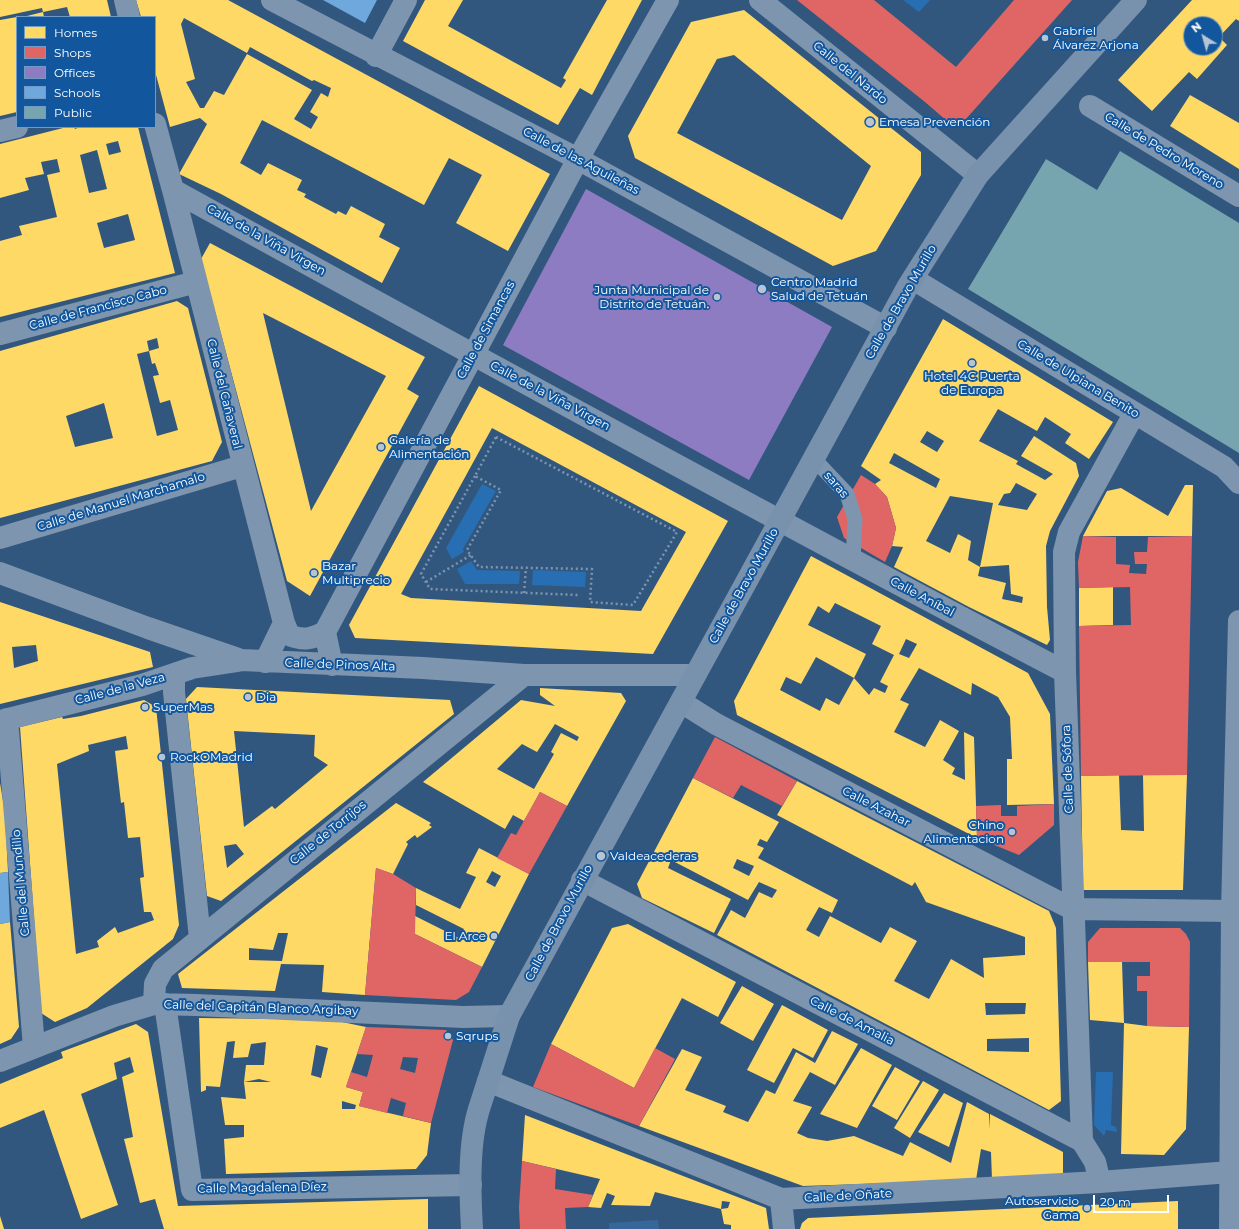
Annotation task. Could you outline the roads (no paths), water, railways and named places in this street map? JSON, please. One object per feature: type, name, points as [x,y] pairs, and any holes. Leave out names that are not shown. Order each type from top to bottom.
[{"type":"main road","name":"Calle de Bravo Murillo","points":[[472,1229],[471,1184],[475,1122],[509,1016],[582,880],[913,279],[978,175],[1136,0]]},
{"type":"street","points":[[125,0],[129,16]]},
{"type":"street","name":"Calle de las Aguileñas","points":[[272,0],[376,56],[578,159],[886,328]]},
{"type":"street","points":[[376,56],[406,0]]},
{"type":"street","name":"Calle de Simancas","points":[[325,632],[578,159],[668,0]]},
{"type":"street","name":"Calle del Nardo","points":[[760,0],[978,175]]},
{"type":"street","name":"Calle de Pedro Moreno","points":[[1090,106],[1239,196]]},
{"type":"street","points":[[0,131],[16,127]]},
{"type":"street","name":"Calle del Cañaveral","points":[[156,127],[174,190],[242,466],[284,623]]},
{"type":"street","name":"Calle de la Viña Virgen","points":[[174,190],[472,355],[780,519]]},
{"type":"street","name":"Calle de Ulpiana Benito","points":[[913,279],[1134,414],[1224,467],[1239,483]]},
{"type":"street","name":"Calle de Francisco Cabo","points":[[0,334],[196,282]]},
{"type":"street","name":"Calle de Sófora","points":[[1082,1140],[1064,672],[1064,552],[1066,542],[1134,414]]},
{"type":"street","name":"Calle de Manuel Marchamalo","points":[[0,538],[242,466]]},
{"type":"street","name":"Calle Aníbal","points":[[780,519],[853,561],[1064,672]]},
{"type":"street","name":"Calle de Pinos Alta","points":[[0,573],[148,628],[241,660],[423,668],[524,675],[695,675]]},
{"type":"street","points":[[1230,1229],[1235,949],[1232,910],[1239,621]]},
{"type":"street","points":[[284,623],[289,635],[296,638],[310,639],[325,632],[332,665]]},
{"type":"street","points":[[265,662],[284,623]]},
{"type":"street","name":"Calle de la Veza","points":[[4,720],[142,685],[192,668],[241,660]]},
{"type":"street","points":[[174,675],[174,692],[200,938]]},
{"type":"street","name":"Calle de Torrijos","points":[[160,1004],[155,984],[162,969],[524,675]]},
{"type":"street","name":"Calle Azahar","points":[[681,702],[716,724],[1072,910]]},
{"type":"street","name":"Calle del Mundillo","points":[[4,720],[34,1047]]},
{"type":"street","name":"Calle de Amalia","points":[[582,880],[1082,1140]]},
{"type":"street","points":[[1072,910],[1232,910]]},
{"type":"street","name":"Calle del Capitán Blanco Argibay","points":[[0,1061],[114,1016],[160,1004],[463,1017],[509,1016]]},
{"type":"street","name":"Calle Magdalena Díez","points":[[160,1004],[192,1190],[471,1184]]},
{"type":"street","name":"Calle de Oñate","points":[[488,1081],[781,1199],[1100,1182],[1230,1172]]},
{"type":"street","points":[[1082,1140],[1095,1162],[1100,1182]]},
{"type":"street","points":[[781,1199],[784,1229]]},
{"type":"lane","name":"saras","points":[[814,459],[847,494],[855,519],[853,561]]},
{"type":"place","name":"Gabriel Álvarez Arjona","points":[[1045,38]]},
{"type":"place","name":"Emesa Prevención","points":[[870,122]]},
{"type":"place","name":"Centro Madrid Salud de Tetuán","points":[[762,289]]},
{"type":"place","name":"Junta Municipal de Distrito de Tetuán.","points":[[717,297]]},
{"type":"place","name":"Hotel 4C Puerta de Europa","points":[[972,363]]},
{"type":"place","name":"Galería de Alimentación","points":[[381,447]]},
{"type":"place","name":"Bazar Multiprecio","points":[[314,573]]},
{"type":"place","name":"Dia","points":[[248,697]]},
{"type":"place","name":"SuperMas","points":[[145,707]]},
{"type":"place","name":"RockOMadrid","points":[[162,757]]},
{"type":"place","name":"Chino Alimentacion","points":[[1012,832]]},
{"type":"place","name":"Valdeacederas","points":[[601,856]]},
{"type":"place","name":"El Arce","points":[[494,936]]},
{"type":"place","name":"Sqrups","points":[[448,1036]]},
{"type":"place","name":"Autoservicio Gama","points":[[1087,1208]]}]
